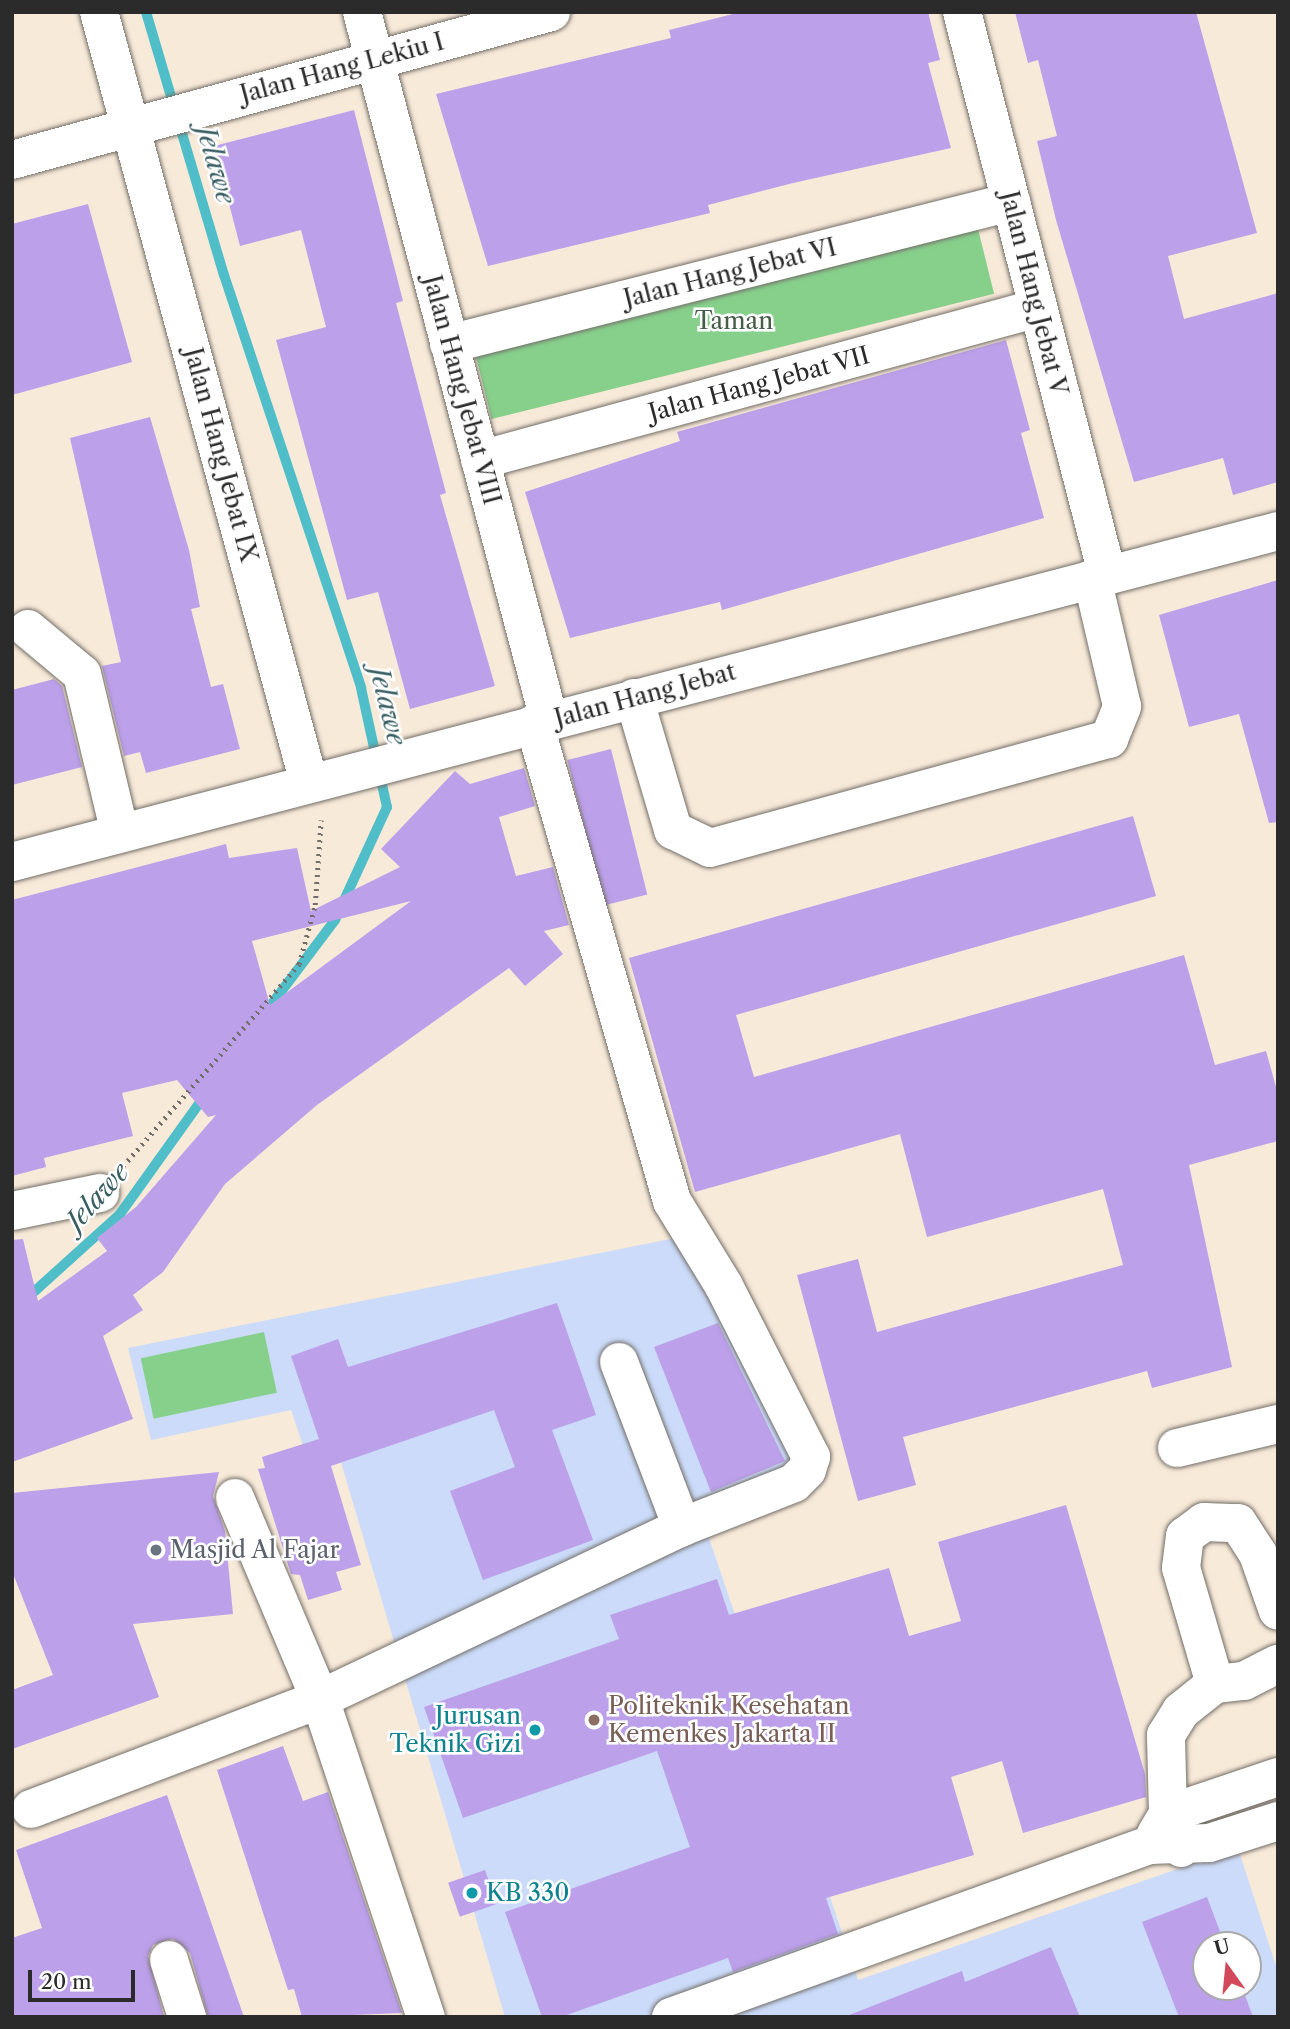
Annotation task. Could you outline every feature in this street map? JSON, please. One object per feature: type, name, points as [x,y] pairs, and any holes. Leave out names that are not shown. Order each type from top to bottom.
[{"type":"street","name":"Jalan Hang Jebat IX","points":[[99,12],[141,125],[325,780]]},
{"type":"street","name":"Jalan Hang Jebat VIII","points":[[362,12],[480,460],[542,722],[672,1201],[724,1286],[811,1457],[794,1483],[682,1527]]},
{"type":"street","name":"Jalan Hang Lekiu I","points":[[12,160],[141,125],[195,107],[551,12]]},
{"type":"street","name":"Jalan Hang Jebat V","points":[[635,698],[673,830],[709,848],[1109,739],[1122,706],[1100,576],[1038,308],[962,12]]},
{"type":"street","name":"Jalan Hang Jebat VI","points":[[449,344],[1011,202]]},
{"type":"street","name":"Jalan Hang Jebat VII","points":[[480,460],[1038,308]]},
{"type":"street","name":"Jalan Hang Jebat","points":[[12,862],[1278,531]]},
{"type":"street","points":[[28,629],[82,674],[120,834]]},
{"type":"street","points":[[12,1211],[100,1193]]},
{"type":"street","points":[[31,1810],[320,1699],[682,1527],[619,1362]]},
{"type":"street","points":[[1177,1448],[1278,1424]]},
{"type":"street","points":[[235,1498],[320,1699],[426,2017]]},
{"type":"street","points":[[1215,1684],[1181,1569],[1185,1536],[1205,1522],[1238,1523],[1258,1554],[1278,1611]]},
{"type":"street","points":[[1166,1836],[1166,1735],[1181,1711],[1215,1684],[1244,1681],[1278,1664]]},
{"type":"street","points":[[671,2017],[1166,1836],[1278,1777]]},
{"type":"street","points":[[1166,1836],[1278,1821]]},
{"type":"street","points":[[169,1960],[187,2017]]},
{"type":"path","points":[[100,1193],[299,964],[314,905],[325,780]]},
{"type":"shaded area","name":"Politeknik Kesehatan Kemenkes Jakarta II","points":[[680,1237],[804,1466],[699,1508],[858,1980],[1238,1848],[1278,1972],[1278,2017],[505,2017],[340,1459],[310,1466],[291,1410],[151,1440],[128,1348]]},
{"type":"green space","name":"Taman","points":[[976,221],[994,294],[492,419],[473,346]]},
{"type":"green space","points":[[264,1332],[277,1393],[154,1419],[141,1358]]},
{"type":"building","points":[[741,12],[928,12],[940,60],[928,63],[951,148],[793,183],[708,205],[710,213],[488,266],[436,94],[671,38],[669,30]]},
{"type":"building","points":[[1015,12],[1196,12],[1257,233],[1168,256],[1184,319],[1278,293],[1278,482],[1233,495],[1223,458],[1134,482],[1056,220],[1037,141],[1057,136],[1038,60],[1028,63]]},
{"type":"building","points":[[354,110],[403,301],[396,303],[446,493],[440,495],[495,686],[410,709],[378,592],[347,600],[276,340],[326,327],[301,230],[240,246],[214,146]]},
{"type":"building","points":[[88,204],[132,362],[12,395],[12,224]]},
{"type":"building","points":[[1006,340],[1030,430],[1021,433],[1044,518],[722,610],[720,602],[570,638],[525,492],[680,441],[677,432]]},
{"type":"building","points":[[150,417],[189,550],[200,607],[191,609],[211,687],[223,684],[240,749],[146,773],[140,752],[124,756],[102,666],[121,662],[70,438]]},
{"type":"building","points":[[1278,580],[1278,822],[1269,823],[1239,714],[1189,727],[1159,615]]},
{"type":"building","points":[[54,679],[62,686],[82,767],[12,785],[12,690]]},
{"type":"building","points":[[611,749],[647,895],[604,905],[567,760]]},
{"type":"building","points":[[524,768],[535,806],[499,817],[516,876],[553,867],[569,925],[544,931],[563,954],[525,986],[509,968],[317,1105],[225,1184],[163,1272],[133,1295],[143,1310],[103,1336],[133,1419],[12,1462],[12,1240],[23,1239],[38,1301],[107,1251],[97,1238],[136,1207],[216,1115],[208,1117],[177,1080],[122,1093],[133,1136],[44,1158],[46,1167],[12,1176],[12,900],[226,844],[229,858],[297,848],[311,911],[400,867],[381,849],[455,771],[470,784]],"holes":[[[411,901],[270,1005],[252,941]]]},
{"type":"building","points":[[1133,816],[1156,896],[736,1015],[754,1077],[1184,955],[1215,1065],[1266,1051],[1278,1094],[1278,1141],[1189,1165],[1232,1367],[1152,1388],[1147,1371],[903,1437],[916,1485],[858,1501],[797,1275],[858,1259],[877,1332],[1123,1265],[1103,1189],[927,1237],[900,1134],[695,1192],[629,958]]},
{"type":"building","points":[[557,1303],[596,1415],[552,1430],[593,1540],[483,1580],[450,1491],[515,1467],[494,1410],[331,1466],[361,1565],[336,1572],[342,1590],[308,1600],[300,1575],[291,1574],[258,1469],[265,1468],[262,1457],[319,1439],[291,1356],[338,1339],[348,1367]]},
{"type":"building","points":[[718,1323],[785,1461],[711,1492],[654,1347]]},
{"type":"building","points":[[219,1472],[213,1496],[225,1531],[233,1614],[133,1624],[159,1697],[12,1749],[12,1690],[53,1675],[12,1571],[12,1493]]},
{"type":"building","points":[[1066,1505],[1145,1774],[1146,1797],[1023,1833],[1002,1761],[951,1777],[974,1855],[826,1898],[838,1934],[733,1972],[728,1958],[561,2017],[542,2017],[505,1912],[690,1847],[657,1751],[463,1818],[424,1707],[619,1639],[610,1615],[717,1579],[729,1615],[889,1568],[909,1636],[961,1621],[938,1542]]},
{"type":"building","points":[[283,1746],[303,1801],[328,1792],[402,2013],[302,2017],[294,1989],[288,1990],[217,1770]]},
{"type":"building","points":[[167,1795],[244,2017],[208,2017],[190,1953],[173,1939],[153,1945],[148,1956],[164,2017],[12,2017],[12,1938],[42,1928],[16,1850]]},
{"type":"building","name":"KB 330","points":[[485,1870],[497,1904],[460,1917],[448,1883]]},
{"type":"building","points":[[1207,1897],[1220,1931],[1192,1931],[1192,2001],[1247,2001],[1253,2017],[1179,2017],[1142,1922]]},
{"type":"building","points":[[1051,1947],[1080,2017],[844,2017],[962,1971],[965,1982]]},
{"type":"waterway","name":"Jelawe","points":[[146,12],[224,275],[361,688],[387,807],[335,920],[265,1013]]},
{"type":"waterway","name":"Jelawe","points":[[26,1299],[120,1214],[206,1094]]},
{"type":"place","name":"Masjid Al Fajar","points":[[156,1550]]},
{"type":"place","name":"Politeknik Kesehatan Kemenkes Jakarta II","points":[[594,1720]]},
{"type":"place","name":"Jurusan Teknik Gizi","points":[[535,1730]]},
{"type":"place","name":"KB 330","points":[[472,1893]]}]
